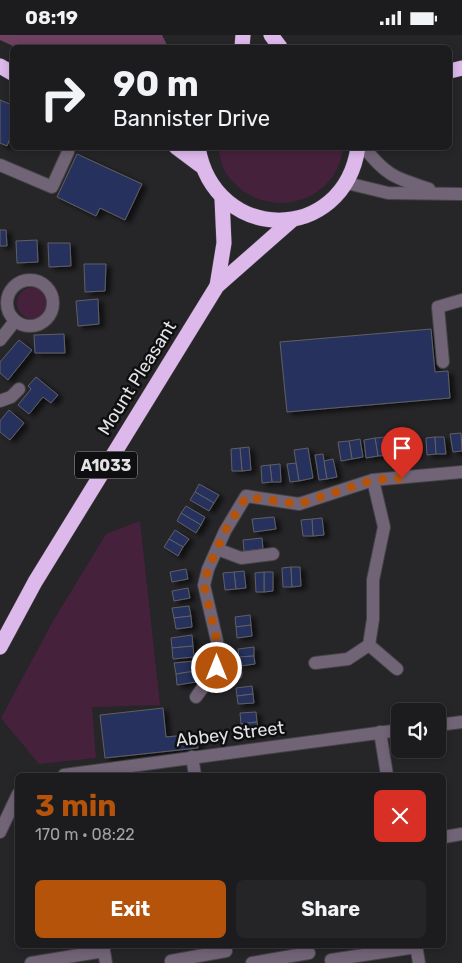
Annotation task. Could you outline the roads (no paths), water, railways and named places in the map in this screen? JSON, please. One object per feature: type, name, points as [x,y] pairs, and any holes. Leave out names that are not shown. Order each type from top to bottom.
[{"type":"highway","name":"A1033","points":[[180,150],[200,165]]},
{"type":"highway","name":"A1033","points":[[198,150],[200,165],[209,183],[222,199],[243,213],[266,220],[292,220],[313,213],[332,200],[347,183],[356,163],[358,150]]},
{"type":"highway","name":"A1033","points":[[217,286],[224,243],[222,199]]},
{"type":"highway","name":"A1033","points":[[217,286],[292,220]]},
{"type":"highway","name":"Mount Pleasant","points":[[0,647],[35,582],[217,286]]},
{"type":"street","points":[[366,150],[392,177],[438,192]]},
{"type":"street","points":[[0,165],[52,187],[68,152]]},
{"type":"street","points":[[347,183],[388,193],[438,192],[462,194]]},
{"type":"street","points":[[442,362],[438,307],[462,300]]},
{"type":"street","points":[[0,339],[15,321]]},
{"type":"street","points":[[0,401],[11,397],[19,389]]},
{"type":"street","points":[[196,697],[217,668],[220,654],[204,585],[208,569],[246,497],[299,504],[373,480],[462,472]]},
{"type":"street","points":[[315,663],[348,659],[369,645],[373,619],[373,580],[384,527],[373,480]]},
{"type":"street","points":[[217,549],[240,558],[274,554]]},
{"type":"street","points":[[369,645],[397,669]]},
{"type":"street","points":[[217,668],[236,674]]},
{"type":"street","points":[[446,724],[462,722]]},
{"type":"street","name":"Abbey Street","points":[[83,773],[391,731]]},
{"type":"street","points":[[380,732],[387,773]]},
{"type":"street","points":[[192,757],[196,773]]},
{"type":"street","points":[[0,831],[15,800]]},
{"type":"street","points":[[446,837],[462,834]]},
{"type":"street","points":[[331,960],[404,948]]},
{"type":"street","points":[[416,948],[419,963]]},
{"type":"street","points":[[31,963],[104,953]]},
{"type":"street","points":[[171,961],[227,953]]},
{"type":"street","points":[[252,963],[309,953]]}]
